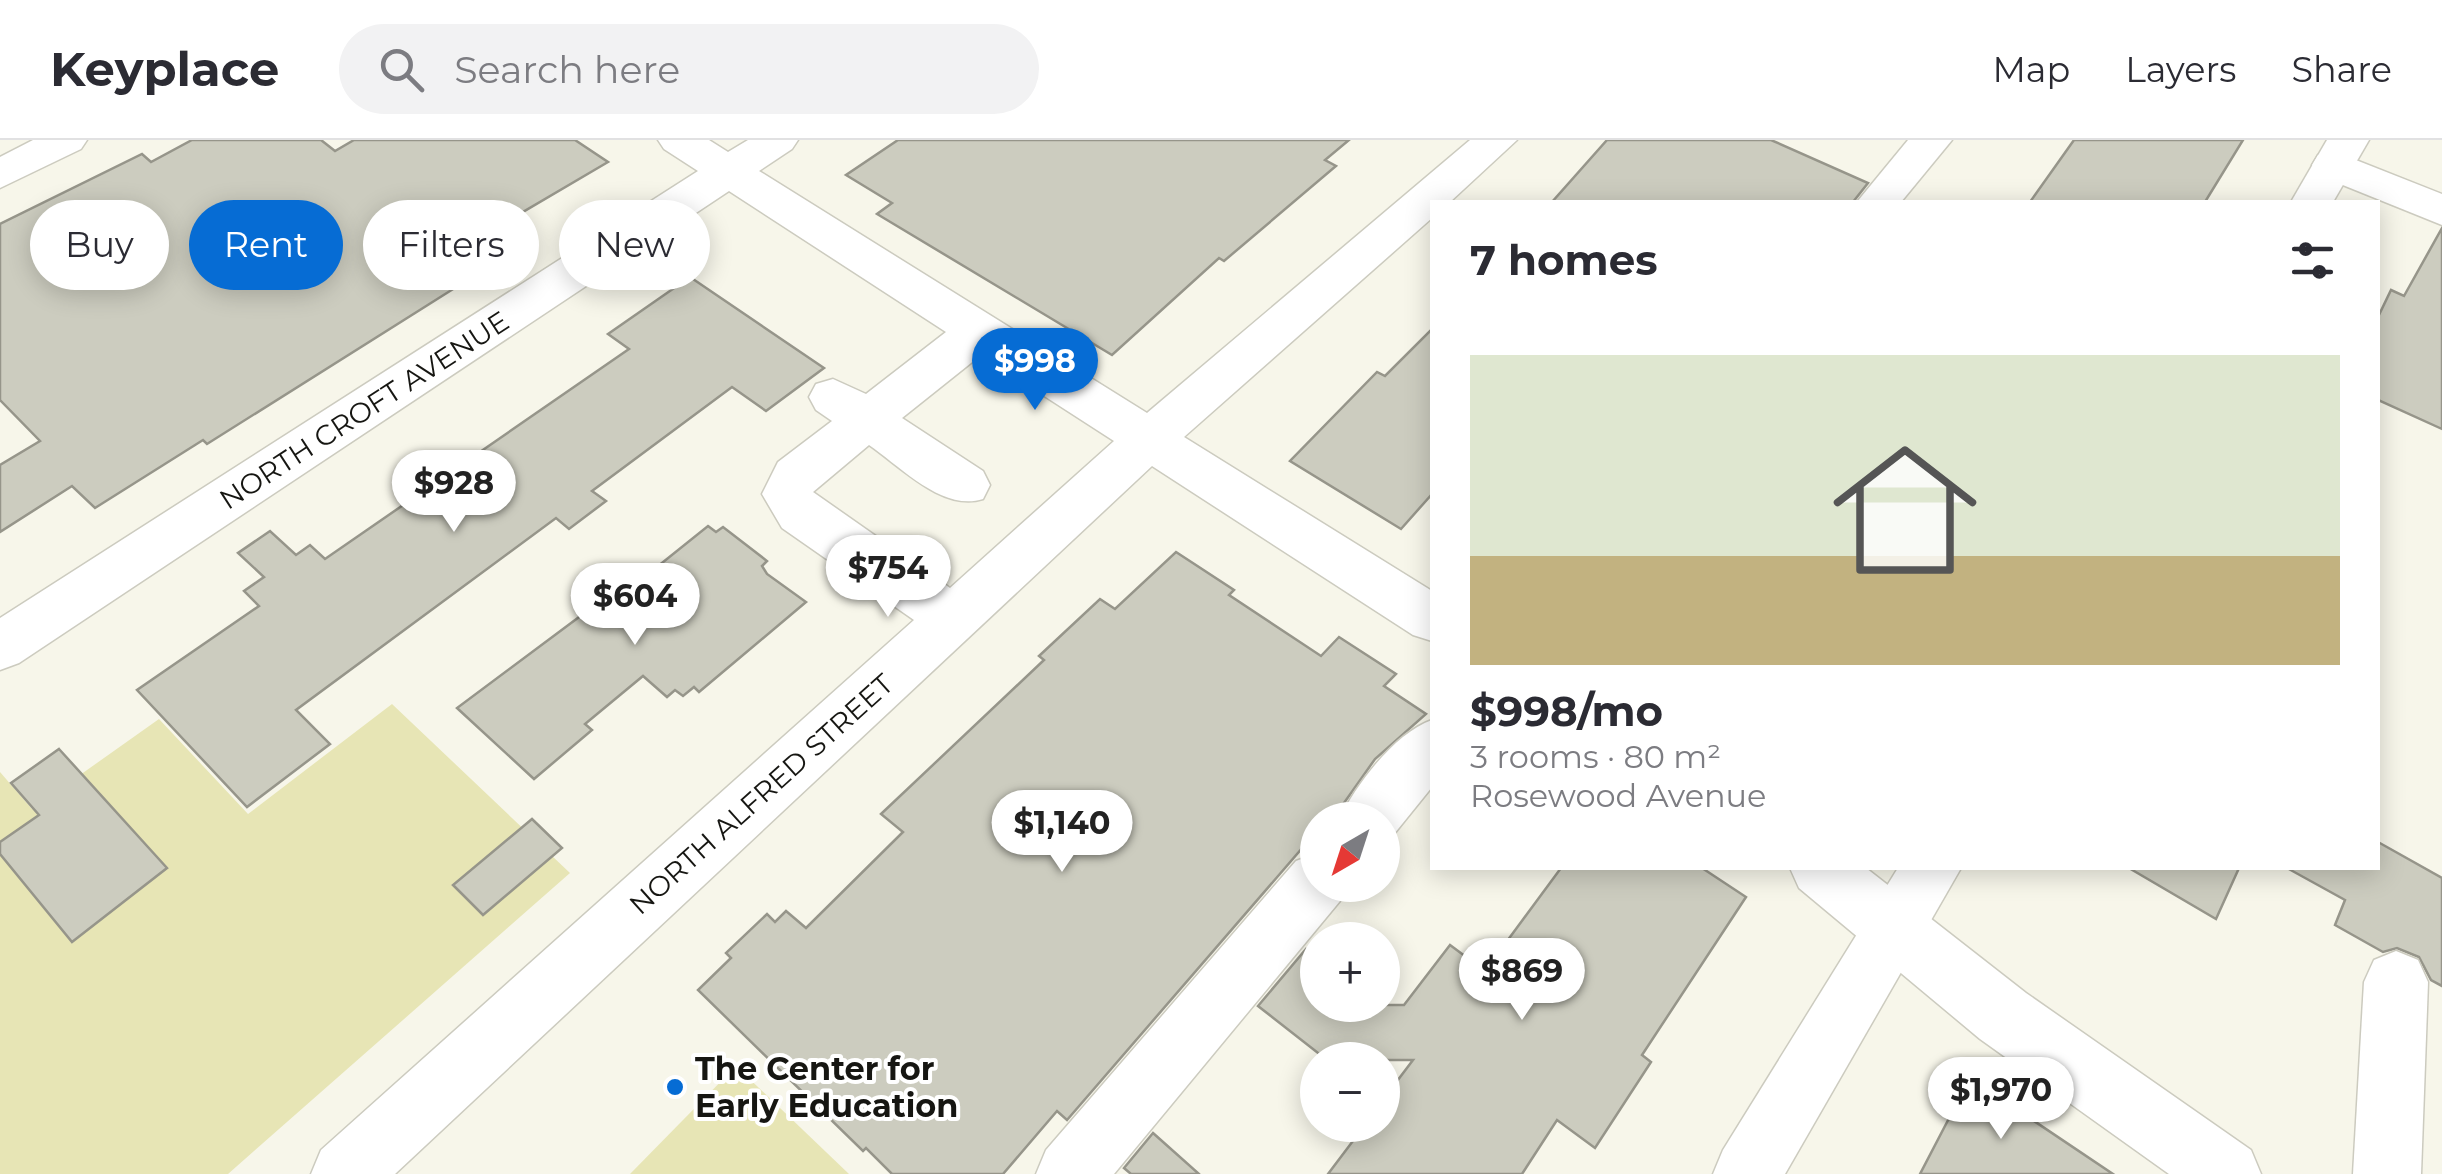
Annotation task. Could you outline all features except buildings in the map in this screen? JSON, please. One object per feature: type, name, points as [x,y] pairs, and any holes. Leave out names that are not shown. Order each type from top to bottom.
[{"type":"street","points":[[0,174],[66,140]]},
{"type":"street","points":[[679,140],[1430,618]]},
{"type":"street","name":"NORTH CROFT AVENUE","points":[[0,647],[778,140]]},
{"type":"street","name":"NORTH ALFRED STREET","points":[[345,1174],[1148,440],[1496,140]]},
{"type":"street","points":[[1880,200],[1931,140]]},
{"type":"street","points":[[2313,200],[2340,153],[2442,210]]},
{"type":"street","points":[[953,618],[800,514],[787,494],[796,476],[850,408],[979,331]]},
{"type":"street","points":[[850,408],[965,486]]},
{"type":"street","points":[[1384,802],[1430,746]]},
{"type":"street","points":[[1823,870],[2004,1016],[2227,1174]]},
{"type":"street","points":[[1747,1174],[1930,870]]},
{"type":"street","points":[[1070,1174],[1300,902]]},
{"type":"street","points":[[2386,1174],[2396,982]]},
{"type":"shaded area","points":[[392,704],[570,873],[228,1174],[0,1174],[0,772],[32,809],[159,719],[248,814]]},
{"type":"shaded area","points":[[736,1066],[849,1174],[630,1174]]},
{"type":"place","name":"The Center for Early Education","points":[[675,1087]]}]
